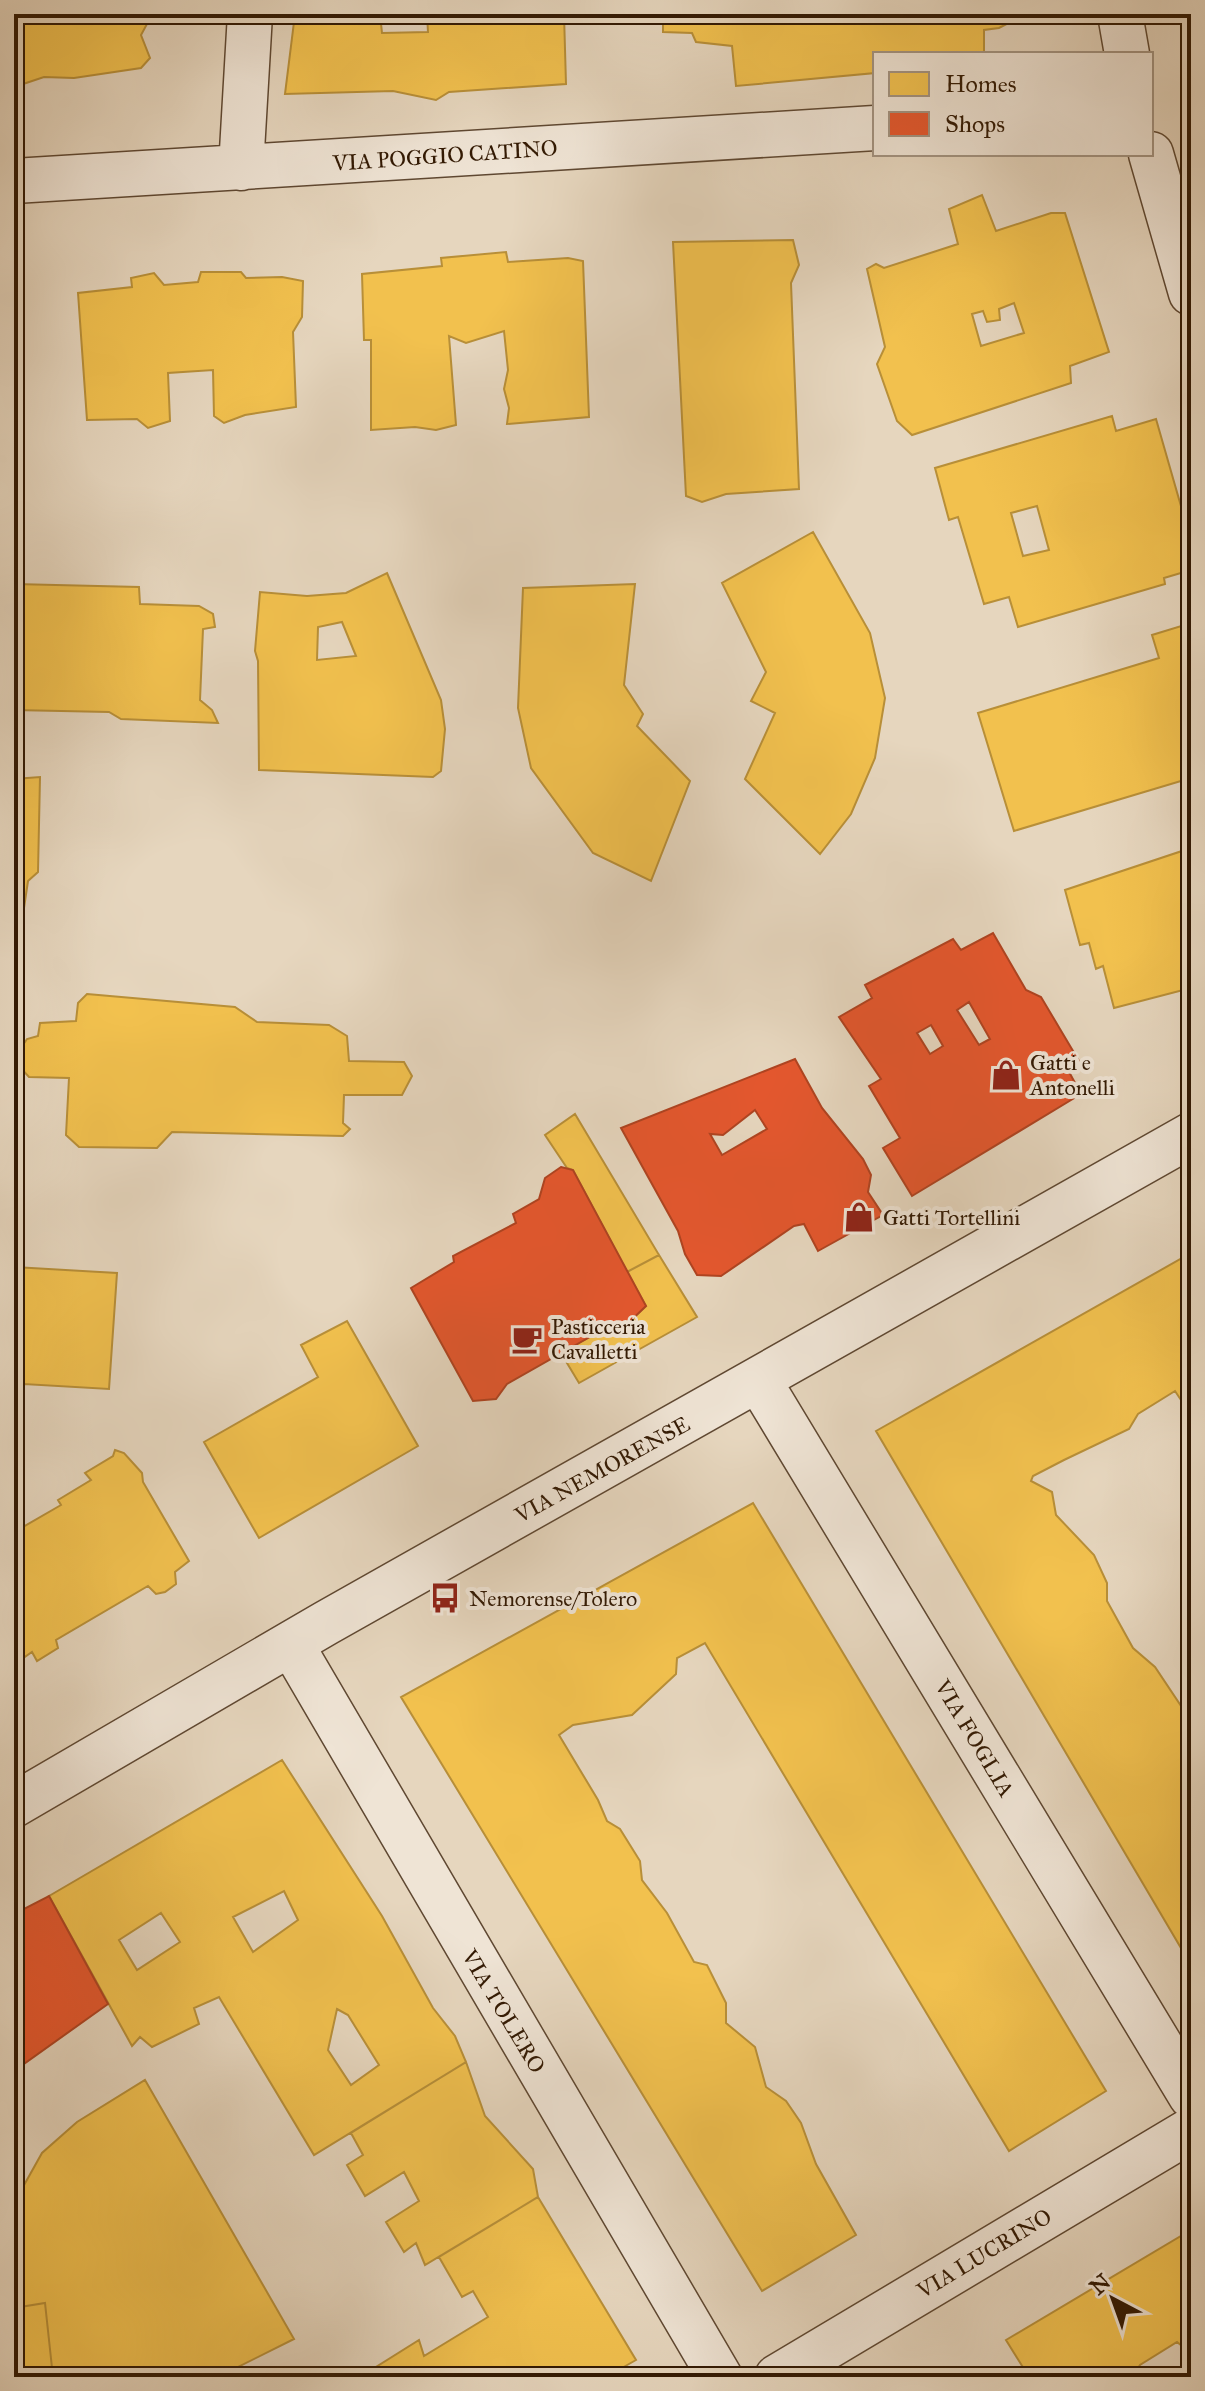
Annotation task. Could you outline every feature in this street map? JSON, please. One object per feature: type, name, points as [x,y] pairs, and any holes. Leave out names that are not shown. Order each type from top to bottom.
[{"type":"street","points":[[241,168],[250,14]]},
{"type":"street","points":[[1120,14],[1127,52]]},
{"type":"street","name":"VIA POGGIO CATINO","points":[[14,181],[873,128]]},
{"type":"street","points":[[1152,156],[1191,293]]},
{"type":"street","name":"VIA NEMORENSE","points":[[14,1805],[291,1644],[1191,1135]]},
{"type":"street","name":"VIA FOGLIA","points":[[759,1381],[1191,2096]]},
{"type":"street","name":"VIA TOLERO","points":[[291,1644],[720,2377]]},
{"type":"street","name":"VIA LUCRINO","points":[[777,2377],[1191,2130]]},
{"type":"building: Homes","points":[[14,14],[160,14],[159,19],[148,22],[141,35],[150,58],[141,68],[74,78],[44,77],[14,87]]},
{"type":"building: Homes","points":[[295,14],[380,14],[382,33],[428,32],[427,14],[564,14],[566,84],[449,92],[436,100],[393,91],[285,94]]},
{"type":"building: Homes","points":[[663,14],[1026,14],[999,28],[984,30],[984,52],[873,52],[873,73],[736,86],[732,46],[696,42],[692,33],[663,32]]},
{"type":"building: Homes","points":[[982,195],[996,231],[1051,213],[1065,213],[1109,352],[1070,366],[1071,383],[912,435],[897,421],[877,364],[885,347],[867,269],[876,264],[884,268],[958,244],[949,209]],"holes":[[[1014,303],[1024,333],[981,346],[972,314],[983,311],[987,322],[1000,320],[999,309]]]},
{"type":"building: Homes","points":[[793,240],[799,265],[791,283],[799,489],[726,494],[702,502],[686,496],[673,242]]},
{"type":"building: Homes","points":[[506,252],[508,262],[568,258],[583,261],[589,417],[507,424],[509,408],[504,389],[508,370],[504,331],[466,343],[449,336],[456,425],[436,430],[415,427],[371,430],[371,340],[364,340],[362,274],[442,266],[441,258]]},
{"type":"building: Homes","points":[[201,272],[241,272],[246,278],[282,277],[303,281],[302,317],[293,332],[296,407],[245,415],[224,423],[214,416],[213,370],[168,373],[170,421],[148,428],[137,419],[87,420],[78,293],[132,287],[131,278],[154,273],[164,285],[198,282]]},
{"type":"building: Homes","points":[[14,288],[20,288],[22,331],[14,338]]},
{"type":"building: Homes","points":[[1112,416],[1116,431],[1156,419],[1191,541],[1191,570],[1164,578],[1165,584],[1018,627],[1009,597],[984,604],[958,517],[949,520],[935,468]],"holes":[[[1037,506],[1049,550],[1023,556],[1011,513]]]},
{"type":"building: Homes","points":[[14,446],[18,516],[14,517]]},
{"type":"building: Homes","points":[[813,532],[870,633],[885,698],[875,758],[851,814],[820,854],[745,779],[775,713],[751,701],[766,672],[722,583]]},
{"type":"building: Homes","points":[[387,573],[441,700],[445,729],[441,771],[433,777],[259,770],[258,661],[255,651],[260,592],[307,596],[346,593]],"holes":[[[342,622],[356,656],[317,660],[318,627]]]},
{"type":"building: Homes","points":[[14,584],[139,587],[140,604],[199,606],[213,614],[215,627],[203,629],[200,700],[212,710],[218,723],[121,719],[109,712],[14,710]]},
{"type":"building: Homes","points":[[635,584],[624,685],[643,714],[637,726],[690,781],[651,881],[593,853],[531,768],[518,708],[523,588]]},
{"type":"building: Homes","points":[[1191,623],[1191,778],[1014,831],[978,713],[1159,658],[1152,635]]},
{"type":"building: Homes","points":[[40,777],[38,872],[28,881],[24,908],[14,908],[14,779]]},
{"type":"building: Homes","points":[[1191,848],[1191,988],[1114,1008],[1103,966],[1096,969],[1089,943],[1080,945],[1065,890]]},
{"type":"building: Homes","points":[[87,994],[235,1007],[257,1022],[329,1025],[347,1036],[349,1061],[404,1062],[412,1076],[402,1095],[344,1095],[343,1123],[350,1129],[343,1136],[172,1132],[157,1148],[79,1147],[66,1135],[69,1078],[29,1077],[18,1065],[21,1048],[27,1039],[38,1036],[40,1023],[76,1021],[78,1003]]},
{"type":"building: Homes","points":[[575,1114],[659,1255],[627,1272],[573,1170],[567,1168],[545,1135]]},
{"type":"building: Homes","points":[[1191,1253],[1191,1415],[1175,1391],[1138,1414],[1129,1429],[1033,1476],[1031,1481],[1052,1492],[1056,1515],[1094,1555],[1107,1583],[1107,1601],[1133,1648],[1155,1667],[1187,1715],[1191,1736],[1191,1965],[876,1431]]},
{"type":"building: Homes","points":[[659,1255],[697,1317],[579,1383],[561,1353],[611,1325],[624,1327],[646,1306],[627,1272]]},
{"type":"building: Homes","points":[[14,1267],[117,1273],[109,1389],[24,1384],[23,1402],[14,1402]]},
{"type":"building: Homes","points":[[347,1321],[418,1446],[259,1538],[204,1442],[318,1377],[301,1345]]},
{"type":"building: Homes","points":[[115,1450],[124,1453],[142,1473],[143,1482],[189,1561],[175,1572],[176,1584],[165,1592],[156,1594],[148,1586],[56,1640],[58,1648],[37,1661],[32,1652],[16,1663],[14,1525],[16,1531],[61,1505],[58,1500],[91,1480],[85,1473],[113,1456]]},
{"type":"building: Homes","points":[[753,1503],[1106,2091],[1009,2151],[705,1643],[677,1658],[676,1674],[632,1715],[573,1725],[559,1735],[607,1821],[620,1829],[640,1861],[642,1880],[667,1913],[694,1962],[707,1965],[726,2003],[726,2023],[755,2047],[766,2087],[786,2101],[801,2123],[816,2164],[856,2235],[762,2291],[401,1697]]},
{"type":"building: Homes","points":[[282,1760],[382,1916],[433,2008],[455,2036],[466,2062],[314,2155],[219,1997],[194,2008],[199,2024],[152,2047],[140,2037],[132,2046],[49,1896]],"holes":[[[284,1891],[298,1920],[253,1952],[233,1917]],[[161,1913],[180,1942],[137,1970],[119,1940]],[[337,2009],[348,2015],[379,2065],[351,2085],[328,2050]]]},
{"type":"building: Homes","points":[[466,2062],[485,2116],[533,2169],[538,2197],[425,2265],[416,2243],[404,2252],[386,2222],[419,2201],[404,2172],[365,2196],[347,2165],[363,2155],[351,2133]]},
{"type":"building: Homes","points":[[145,2080],[294,2339],[218,2377],[53,2377],[45,2303],[14,2308],[14,2203],[42,2153],[77,2122]]},
{"type":"building: Homes","points":[[538,2197],[636,2360],[606,2377],[372,2377],[368,2372],[419,2340],[424,2356],[488,2317],[473,2291],[462,2297],[439,2257]]},
{"type":"building: Homes","points":[[1191,2230],[1191,2369],[1187,2350],[1177,2342],[1140,2365],[1132,2377],[1029,2377],[1006,2340]]},
{"type":"building: Homes","points":[[45,2303],[53,2377],[14,2377],[14,2308]]},
{"type":"building: Shops","points":[[993,933],[1026,990],[1041,997],[1079,1061],[1068,1070],[1081,1094],[912,1196],[883,1148],[900,1138],[869,1086],[881,1079],[839,1017],[872,998],[865,985],[953,939],[961,950]],"holes":[[[969,1002],[990,1039],[979,1045],[957,1010]],[[931,1025],[943,1046],[930,1054],[917,1033]]]},
{"type":"building: Shops","points":[[795,1059],[822,1108],[863,1159],[871,1175],[868,1192],[883,1215],[818,1251],[804,1224],[794,1226],[721,1276],[697,1275],[685,1254],[678,1231],[621,1128]],"holes":[[[755,1110],[767,1129],[722,1155],[710,1134],[723,1135]]]},
{"type":"building: Shops","points":[[561,1167],[573,1170],[646,1306],[624,1327],[611,1325],[507,1384],[496,1399],[473,1401],[411,1288],[454,1262],[453,1256],[516,1223],[513,1214],[539,1199],[545,1178]]},
{"type":"building: Shops","points":[[49,1896],[108,2004],[14,2071],[14,1914]]},
{"type":"place","name":"Gatti e Antonelli","points":[[1006,1075]]},
{"type":"place","name":"Gatti Tortellini","points":[[859,1217]]},
{"type":"place","name":"Pasticceria Cavalletti","points":[[527,1339]]},
{"type":"place","name":"Nemorense/Tolero","points":[[445,1598]]}]
